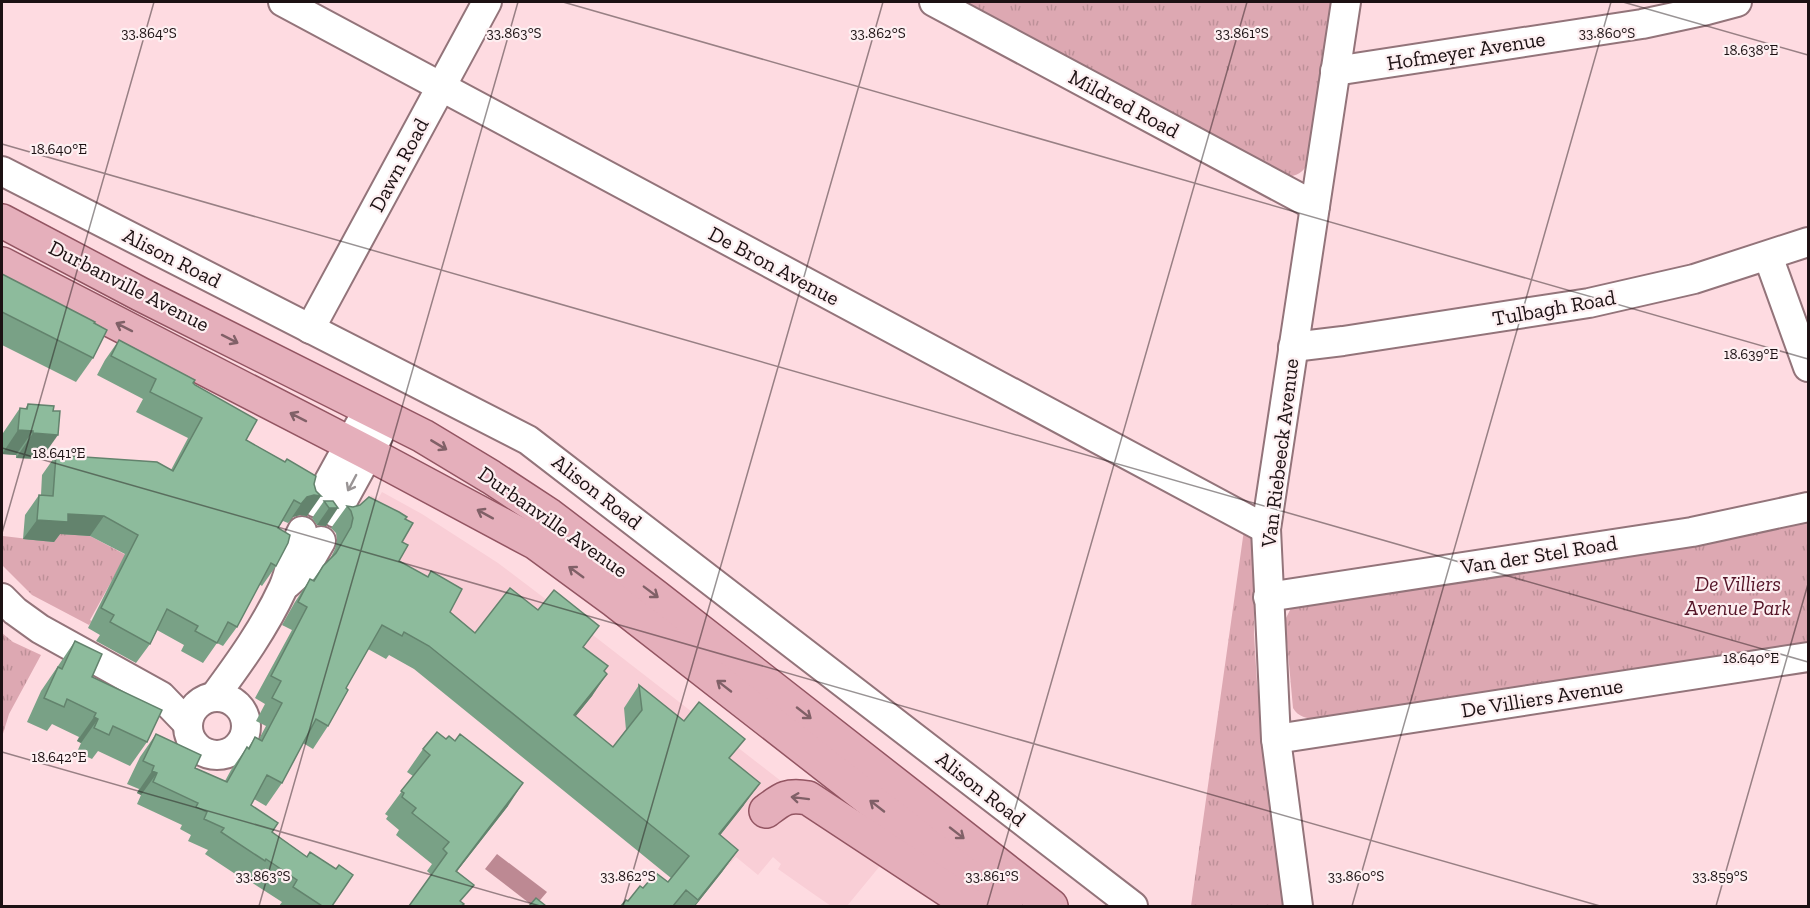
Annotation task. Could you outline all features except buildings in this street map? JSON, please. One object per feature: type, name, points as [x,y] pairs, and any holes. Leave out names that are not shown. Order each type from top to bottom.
[{"type":"main road","name":"Durbanville Avenue","points":[[2,221],[140,294],[423,436],[491,477],[549,515],[655,596],[1051,906]]},
{"type":"main road","name":"Durbanville Avenue","points":[[2,264],[359,448],[536,543],[615,601],[1006,906]]},
{"type":"main road","points":[[766,811],[782,799],[791,796],[807,798],[972,906]]},
{"type":"street","name":"De Bron Avenue","points":[[283,2],[1266,529]]},
{"type":"street","name":"Dawn Road","points":[[310,329],[487,2]]},
{"type":"street","name":"Mildred Road","points":[[934,2],[1315,206]]},
{"type":"street","name":"Van Riebeeck Avenue","points":[[1298,906],[1276,739],[1266,529],[1346,2]]},
{"type":"street","name":"Hofmeyer Avenue","points":[[1335,71],[1642,24],[1737,2]]},
{"type":"street","name":"Alison Road","points":[[2,171],[528,440],[1133,906]]},
{"type":"street","name":"Tulbagh Road","points":[[1293,347],[1589,303],[1694,279],[1809,242]]},
{"type":"street","points":[[1768,256],[1809,367]]},
{"type":"street","points":[[326,508],[378,413]]},
{"type":"street","name":"Van der Stel Road","points":[[1268,597],[1692,532],[1809,507]]},
{"type":"street","points":[[161,696],[209,698],[224,698],[233,702],[241,709],[245,718],[244,738],[238,746],[230,753],[220,755],[210,755],[201,751],[193,743],[189,734],[190,714],[196,706],[209,698],[251,646],[284,586],[296,542],[312,536]]},
{"type":"street","points":[[2,598],[15,611],[40,629],[161,696],[188,724]]},
{"type":"street","points":[[241,709],[251,646]]},
{"type":"street","name":"De Villiers Avenue","points":[[1276,739],[1809,657]]},
{"type":"shaded area","points":[[382,492],[422,514],[498,563],[884,861],[847,906],[831,906],[778,869],[781,864],[773,857],[758,875],[736,857],[722,872],[453,656],[292,630],[277,622],[290,599],[302,606],[330,545],[353,507],[362,500],[368,503],[371,495],[378,499]]},
{"type":"shaded area","points":[[497,854],[547,892],[535,906],[485,869]]},
{"type":"green space","points":[[956,2],[1333,2],[1309,162],[1299,173],[1285,177]]},
{"type":"green space","name":"De Villiers Avenue Park","points":[[1808,520],[1808,646],[1341,717],[1308,718],[1297,713],[1293,708],[1285,620],[1291,608]]},
{"type":"green space","points":[[1244,530],[1254,539],[1254,634],[1257,683],[1284,906],[1191,906]]},
{"type":"green space","points":[[55,533],[90,536],[126,555],[89,625],[32,595],[2,565],[3,536],[54,542]]},
{"type":"green space","points":[[2,633],[13,642],[41,655],[9,714],[2,737]]}]
